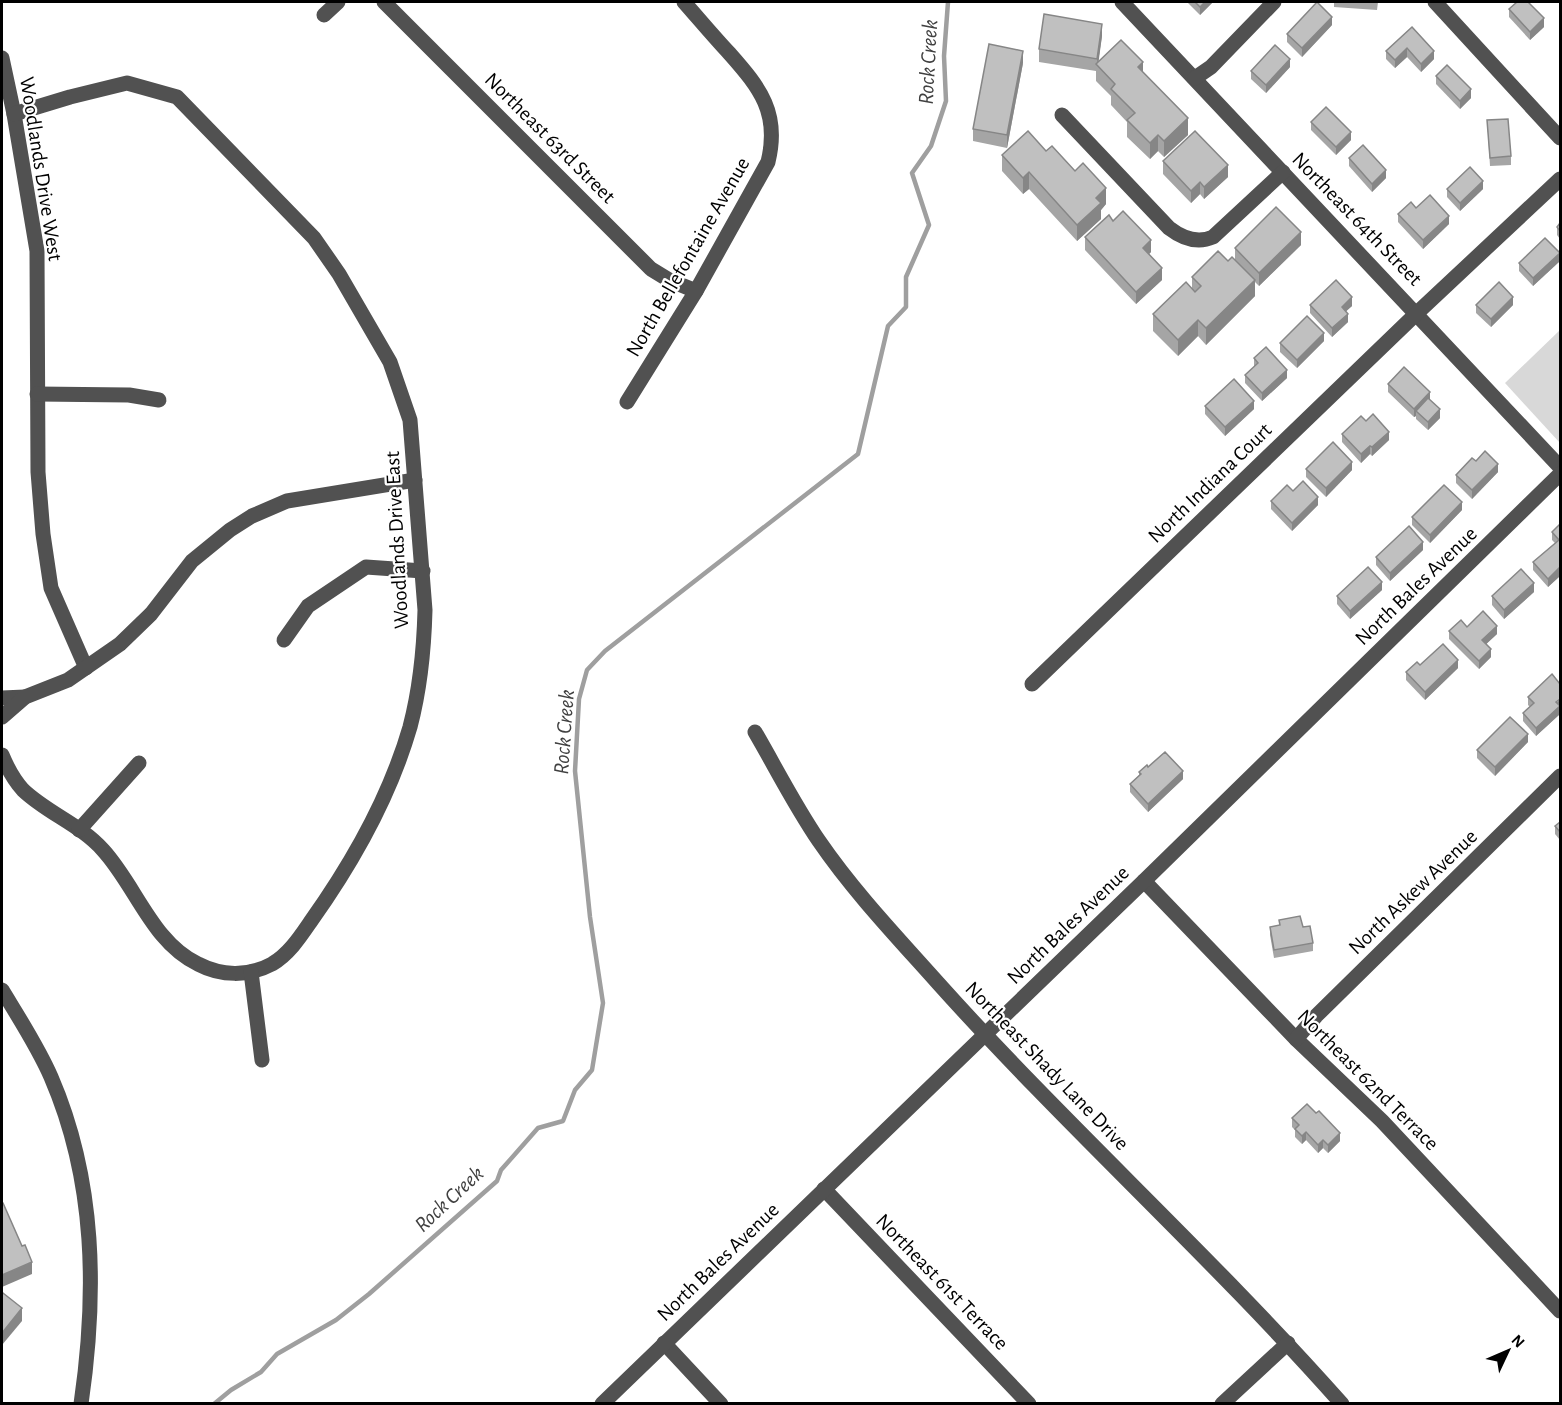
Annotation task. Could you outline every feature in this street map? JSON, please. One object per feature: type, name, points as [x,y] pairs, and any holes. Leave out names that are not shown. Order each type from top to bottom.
[{"type":"street","points":[[324,15],[338,2]]},
{"type":"street","name":"Northeast 63rd Street","points":[[384,2],[651,269],[669,280],[696,291]]},
{"type":"street","name":"North Bellefontaine Avenue","points":[[627,402],[696,291],[768,162],[772,141],[768,109],[759,89],[684,2]]},
{"type":"street","name":"Northeast 64th Street","points":[[1122,2],[1560,467]]},
{"type":"street","points":[[1195,78],[1211,67],[1274,2]]},
{"type":"street","points":[[1435,2],[1560,138]]},
{"type":"street","name":"Woodlands Drive West","points":[[2,58],[14,114],[37,251],[38,472],[43,534],[51,588],[86,668]]},
{"type":"street","name":"Woodlands Drive East","points":[[2,755],[6,766],[25,792],[103,849],[166,941],[197,964],[216,971],[225,974],[251,972],[270,965],[286,953],[323,904],[352,858],[377,810],[396,769],[410,726],[419,683],[424,639],[423,571],[410,420],[390,362],[339,274],[314,238],[177,97],[127,83],[14,114]]},
{"type":"street","points":[[1062,115],[1169,228],[1189,240],[1213,237],[1283,172]]},
{"type":"street","name":"North Indiana Court","points":[[1032,684],[1417,313],[1560,179]]},
{"type":"street","points":[[37,394],[129,395],[159,400]]},
{"type":"street","name":"North Bales Avenue","points":[[602,1404],[1144,881],[1560,474]]},
{"type":"street","points":[[2,698],[25,697],[68,680],[133,634],[192,561],[210,545],[252,516],[287,501],[416,480]]},
{"type":"street","points":[[284,640],[308,606],[366,567],[423,571]]},
{"type":"street","points":[[2,717],[25,697]]},
{"type":"street","name":"Northeast Shady Lane Drive","points":[[754,732],[818,841],[848,881],[984,1035],[1288,1342],[1342,1404]]},
{"type":"street","points":[[79,830],[139,763]]},
{"type":"street","name":"North Askew Avenue","points":[[1296,1039],[1316,1016],[1560,777]]},
{"type":"street","name":"Northeast 62nd Terrace","points":[[1144,881],[1296,1039],[1382,1121],[1560,1311]]},
{"type":"street","points":[[251,972],[262,1060]]},
{"type":"street","points":[[2,990],[51,1076],[67,1121],[77,1161],[86,1211],[91,1292],[88,1353],[81,1404]]},
{"type":"street","name":"Northeast 61st Terrace","points":[[824,1189],[1029,1404]]},
{"type":"street","points":[[1222,1404],[1288,1342]]},
{"type":"street","points":[[664,1343],[721,1404]]},
{"type":"shaded area","points":[[1560,330],[1560,443],[1505,383]]},
{"type":"building","points":[[1195,2],[1205,2],[1200,7]]},
{"type":"building","points":[[1317,2],[1332,17],[1302,48],[1287,34]]},
{"type":"building","points":[[1517,2],[1528,2],[1544,18],[1530,32],[1509,9]]},
{"type":"building","points":[[1044,14],[1102,24],[1097,59],[1039,49]]},
{"type":"building","points":[[1412,27],[1434,51],[1421,64],[1407,48],[1395,60],[1386,51]]},
{"type":"building","points":[[1121,40],[1143,62],[1138,67],[1188,118],[1164,141],[1158,135],[1150,143],[1127,120],[1135,113],[1111,89],[1115,84],[1096,64]]},
{"type":"building","points":[[989,44],[1023,51],[1007,135],[973,129]]},
{"type":"building","points":[[1275,45],[1290,59],[1266,85],[1251,71]]},
{"type":"building","points":[[1447,65],[1471,89],[1460,101],[1436,76]]},
{"type":"building","points":[[1326,107],[1351,132],[1336,147],[1311,122]]},
{"type":"building","points":[[1508,119],[1511,156],[1490,158],[1487,120]]},
{"type":"building","points":[[1028,131],[1046,151],[1052,146],[1075,171],[1083,163],[1106,188],[1096,198],[1101,203],[1077,225],[1029,172],[1023,178],[1002,155]]},
{"type":"building","points":[[1195,131],[1228,165],[1204,187],[1200,182],[1191,191],[1163,161]]},
{"type":"building","points":[[1363,145],[1386,170],[1372,184],[1349,158]]},
{"type":"building","points":[[1470,167],[1483,181],[1460,203],[1447,189]]},
{"type":"building","points":[[1430,195],[1449,216],[1423,240],[1398,214],[1411,202],[1416,208]]},
{"type":"building","points":[[1276,207],[1301,232],[1259,273],[1235,248]]},
{"type":"building","points":[[1123,211],[1151,240],[1143,248],[1162,268],[1136,292],[1085,237],[1109,215],[1113,221]]},
{"type":"building","points":[[1545,238],[1560,253],[1533,278],[1519,263]]},
{"type":"building","points":[[1218,251],[1228,261],[1232,257],[1255,280],[1206,328],[1198,320],[1178,340],[1153,314],[1186,282],[1195,292],[1201,286],[1192,277]]},
{"type":"building","points":[[1336,280],[1352,297],[1342,307],[1348,314],[1332,328],[1310,305]]},
{"type":"building","points":[[1499,282],[1513,297],[1491,319],[1476,305]]},
{"type":"building","points":[[1307,316],[1324,333],[1297,360],[1280,343]]},
{"type":"building","points":[[1266,347],[1287,370],[1262,393],[1245,375],[1258,363],[1254,358]]},
{"type":"building","points":[[1404,367],[1430,392],[1414,409],[1388,384]]},
{"type":"building","points":[[1234,379],[1254,401],[1225,427],[1205,406]]},
{"type":"building","points":[[1428,398],[1440,409],[1428,422],[1416,411]]},
{"type":"building","points":[[1373,414],[1389,432],[1361,454],[1342,434],[1361,416],[1366,421]]},
{"type":"building","points":[[1333,442],[1352,462],[1326,488],[1306,469]]},
{"type":"building","points":[[1485,451],[1498,464],[1472,490],[1456,475],[1472,458],[1476,461]]},
{"type":"building","points":[[1303,481],[1318,497],[1292,523],[1271,501],[1287,485],[1293,491]]},
{"type":"building","points":[[1444,485],[1462,502],[1430,535],[1412,517]]},
{"type":"building","points":[[1560,524],[1560,567],[1548,579],[1533,562],[1559,540],[1552,532]]},
{"type":"building","points":[[1409,526],[1423,542],[1390,573],[1376,557]]},
{"type":"building","points":[[1368,567],[1382,582],[1350,611],[1337,596]]},
{"type":"building","points":[[1521,569],[1534,583],[1504,610],[1492,596]]},
{"type":"building","points":[[1483,611],[1497,626],[1482,640],[1491,649],[1479,661],[1449,631],[1461,620],[1467,627]]},
{"type":"building","points":[[1443,644],[1458,660],[1425,692],[1406,672],[1417,662],[1420,665]]},
{"type":"building","points":[[1552,674],[1560,684],[1560,699],[1556,702],[1560,706],[1536,728],[1523,713],[1534,703],[1528,697]]},
{"type":"building","points":[[1510,717],[1528,734],[1495,767],[1477,750]]},
{"type":"building","points":[[1165,752],[1183,771],[1148,804],[1130,784],[1141,774],[1139,772]]},
{"type":"building","points":[[1560,822],[1560,832],[1555,826]]},
{"type":"building","points":[[1300,916],[1303,927],[1310,926],[1313,943],[1274,950],[1270,927],[1280,925],[1279,920]]},
{"type":"building","points":[[1307,1104],[1316,1113],[1319,1111],[1340,1133],[1328,1145],[1323,1140],[1318,1145],[1306,1132],[1302,1136],[1295,1129],[1299,1125],[1292,1118]]},
{"type":"building","points":[[2,1203],[32,1262],[2,1275]]},
{"type":"building","points":[[3,1293],[22,1308],[2,1333],[2,1295]]},
{"type":"waterway","name":"Rock Creek","points":[[214,1404],[231,1390],[261,1372],[277,1354],[336,1320],[369,1294],[497,1181],[501,1170],[538,1128],[563,1121],[575,1090],[592,1070],[603,1003],[590,917],[575,771],[579,699],[587,670],[605,651],[858,454],[888,326],[906,307],[906,277],[929,225],[912,173],[931,146],[946,101],[944,56],[948,2]]}]
